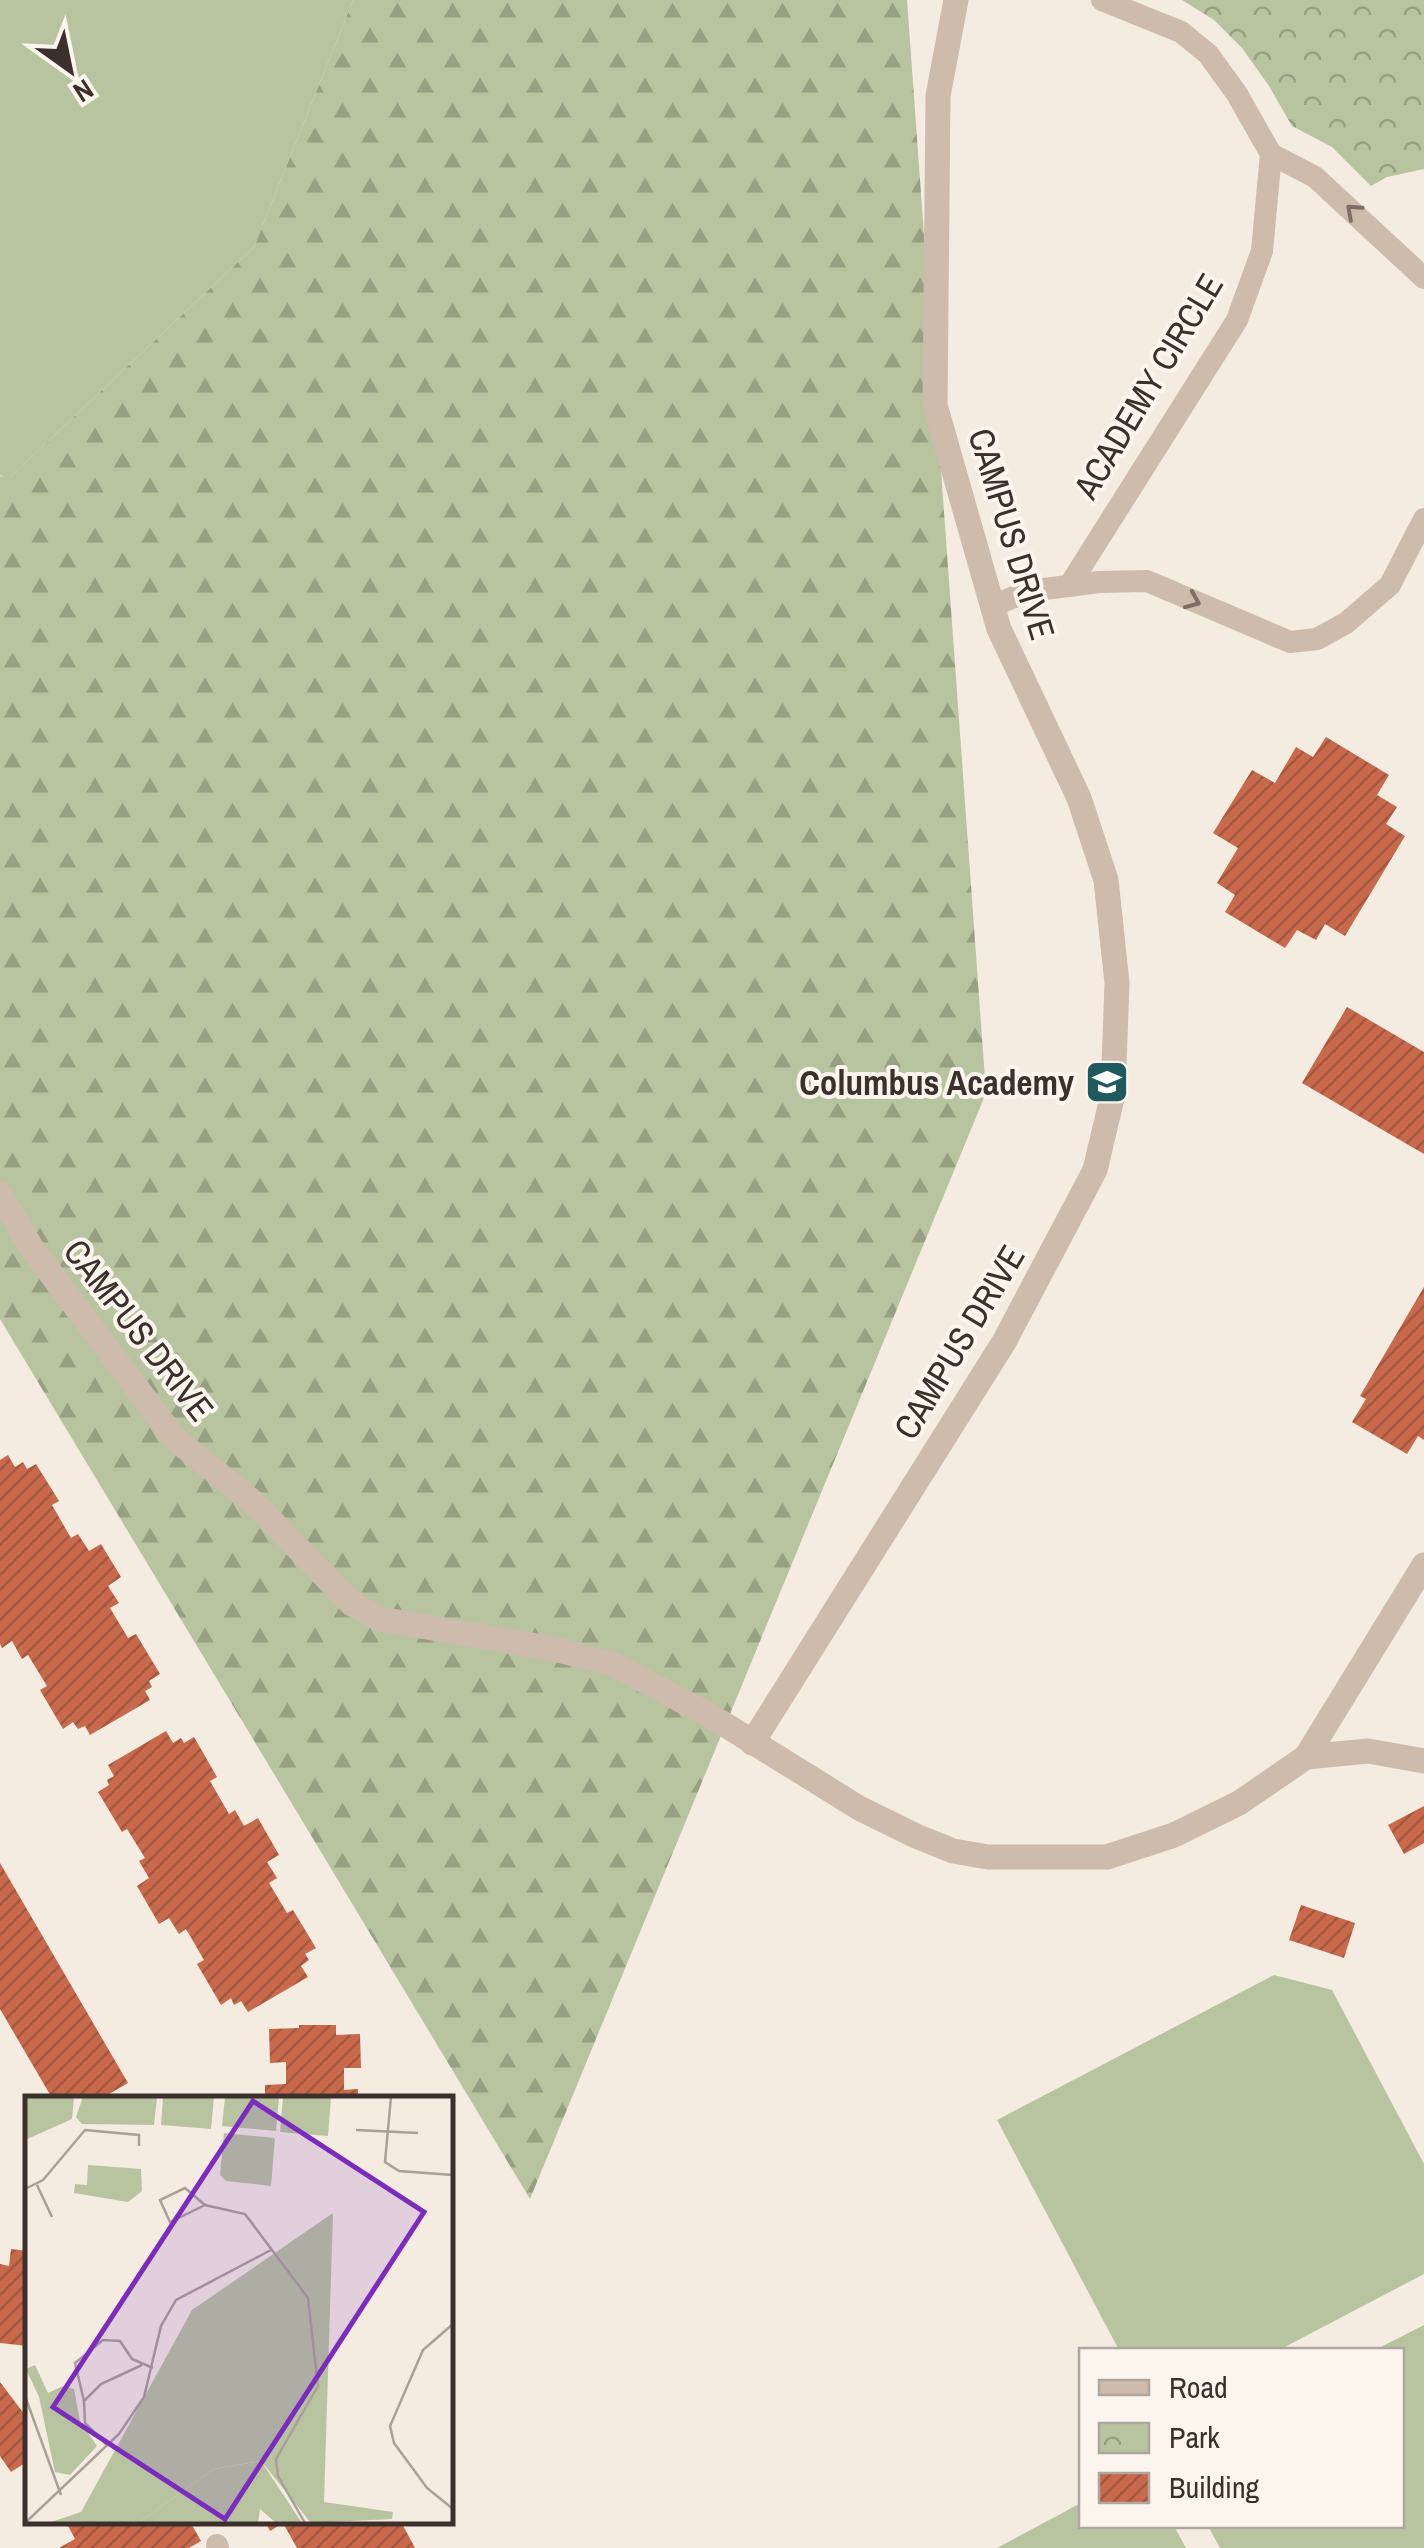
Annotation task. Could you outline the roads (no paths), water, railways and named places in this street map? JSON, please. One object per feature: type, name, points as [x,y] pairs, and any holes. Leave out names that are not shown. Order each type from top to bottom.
[{"type":"street","name":"CAMPUS DRIVE","points":[[0,1194],[31,1247],[174,1438],[254,1502],[352,1604],[380,1619],[554,1649],[612,1664],[752,1742],[1004,1342],[1095,1170],[1113,1094],[1117,983],[1106,880],[1079,798],[999,629],[935,404],[938,96],[956,0]]},
{"type":"street","points":[[752,1742],[859,1808],[952,1850],[988,1857],[1107,1857],[1174,1835],[1239,1802],[1306,1757],[1424,1565]]},
{"type":"street","points":[[1306,1757],[1368,1751],[1424,1762]]},
{"type":"lane","points":[[1102,0],[1181,32],[1208,54],[1237,94],[1271,154],[1315,177],[1424,278]]},
{"type":"lane","name":"ACADEMY CIRCLE","points":[[1069,586],[1237,320],[1262,251],[1271,154]]},
{"type":"lane","points":[[992,606],[1029,591],[1099,582],[1147,581],[1290,642],[1317,639],[1346,623],[1390,584],[1424,520]]},
{"type":"place","name":"Columbus Academy","points":[[1107,1082]]}]
